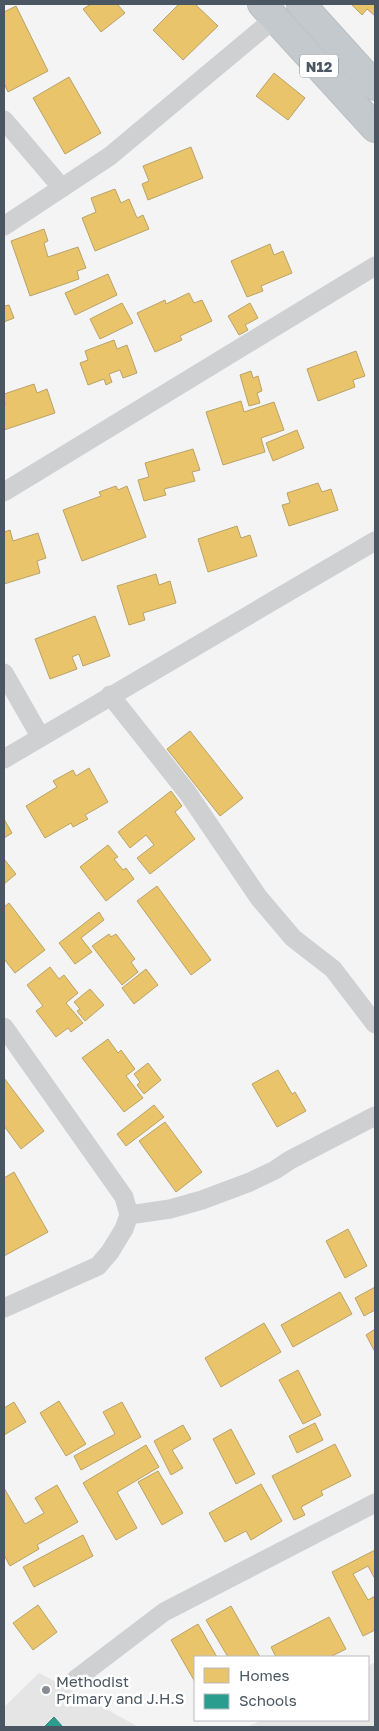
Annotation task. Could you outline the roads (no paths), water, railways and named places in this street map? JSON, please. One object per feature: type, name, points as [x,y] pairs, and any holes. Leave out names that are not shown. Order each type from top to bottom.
[{"type":"highway","name":"N12","points":[[302,4],[375,86]]},
{"type":"highway","name":"N12","points":[[269,11],[375,128]]},
{"type":"street","points":[[4,226],[110,156],[269,11]]},
{"type":"street","points":[[4,120],[62,188]]},
{"type":"street","points":[[4,492],[375,266]]},
{"type":"street","points":[[4,759],[40,736],[375,541]]},
{"type":"street","points":[[4,673],[40,736]]},
{"type":"street","points":[[110,695],[187,792],[259,898],[293,938],[333,968],[375,1024]]},
{"type":"street","points":[[4,1027],[124,1197],[128,1215],[124,1229],[110,1252],[98,1266],[4,1308]]},
{"type":"street","points":[[128,1215],[178,1207],[250,1182],[375,1116]]},
{"type":"street","points":[[76,1679],[164,1612],[375,1503]]},
{"type":"place","name":"Methodist Primary and J.H.S","points":[[46,1690]]}]
